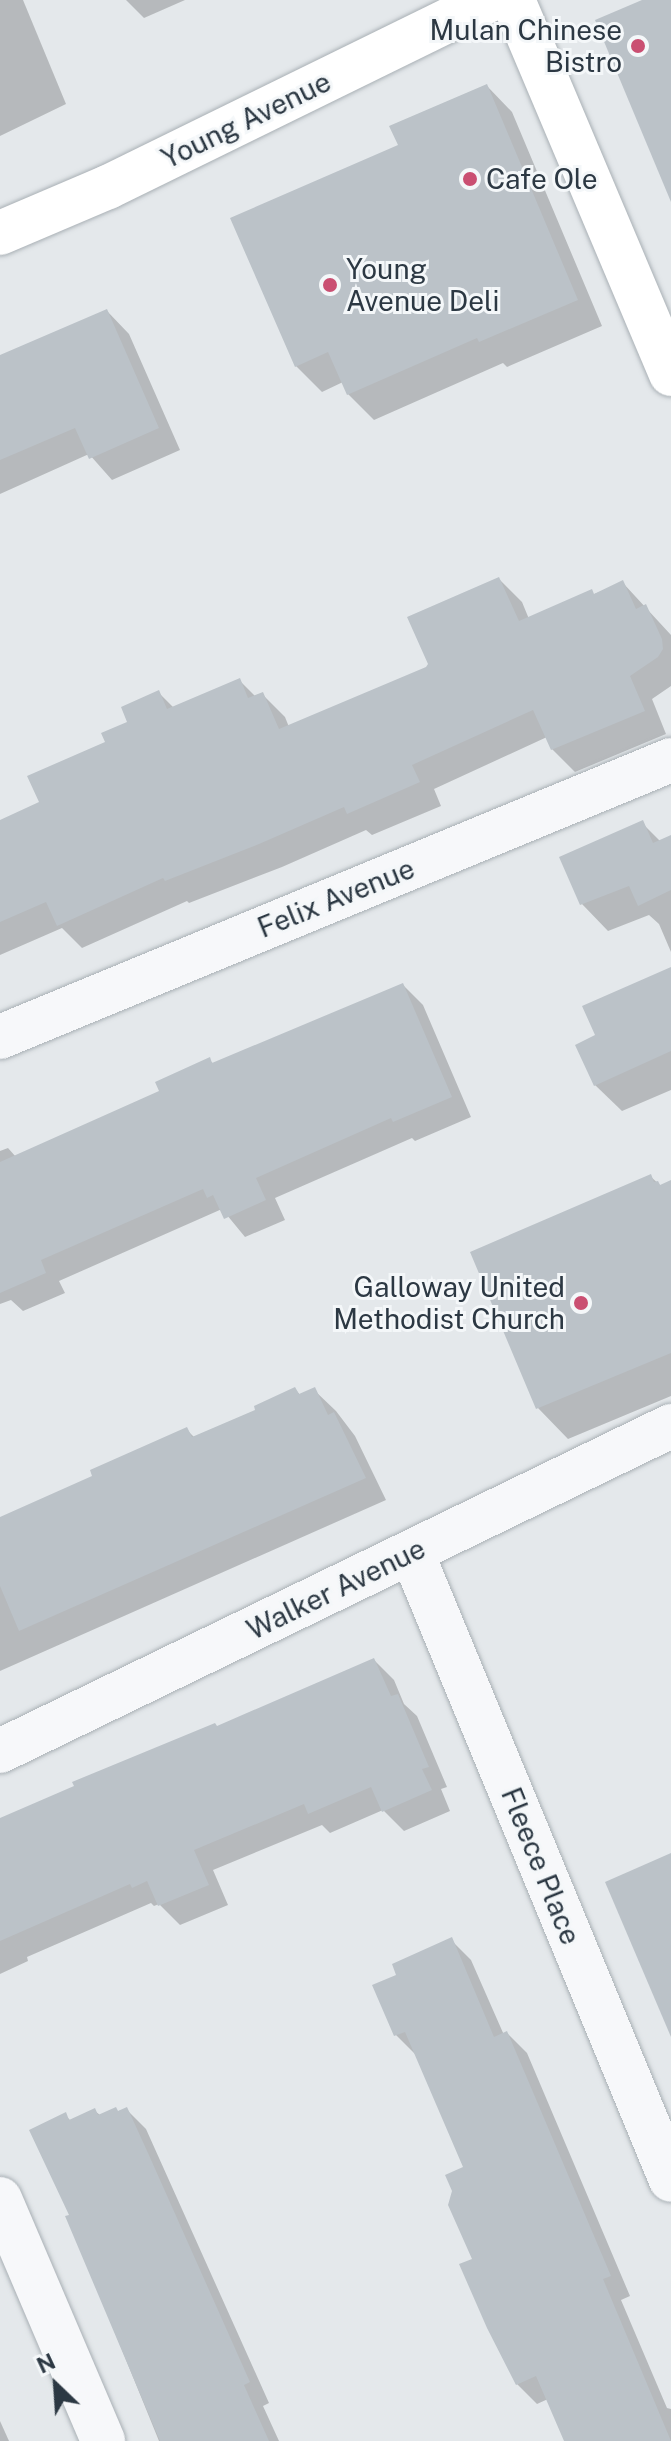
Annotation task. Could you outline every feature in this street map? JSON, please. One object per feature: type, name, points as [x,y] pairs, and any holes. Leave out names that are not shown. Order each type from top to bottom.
[{"type":"street","name":"Young Avenue","points":[[0,233],[108,187],[490,0]]},
{"type":"street","points":[[513,0],[671,374]]},
{"type":"street","name":"Felix Avenue","points":[[0,1037],[671,760]]},
{"type":"street","name":"Walker Avenue","points":[[0,1751],[671,1426]]},
{"type":"street","name":"Fleece Place","points":[[412,1553],[671,2180]]},
{"type":"street","points":[[0,2199],[103,2441]]},
{"type":"building","name":"Mulan Chinese Bistro","points":[[642,0],[671,0],[671,202],[595,20]]},
{"type":"building","points":[[487,84],[578,300],[479,342],[477,338],[347,395],[328,352],[295,367],[230,218],[398,145],[389,126]]},
{"type":"building","points":[[107,309],[159,428],[89,459],[75,428],[0,460],[0,355]]},
{"type":"building","points":[[499,577],[519,621],[592,589],[594,594],[623,580],[636,609],[646,604],[662,639],[663,649],[658,657],[630,676],[645,711],[551,750],[533,710],[412,765],[420,782],[347,814],[344,807],[165,881],[163,878],[57,926],[46,902],[0,922],[0,820],[39,802],[27,776],[105,742],[101,733],[127,722],[121,707],[159,690],[167,709],[240,678],[248,698],[263,692],[279,729],[426,667],[428,664],[407,617]]},
{"type":"building","points":[[643,820],[653,843],[671,835],[671,890],[638,906],[629,886],[580,905],[559,857]]},
{"type":"building","points":[[671,967],[671,1051],[594,1086],[575,1045],[595,1035],[582,1006]]},
{"type":"building","points":[[403,983],[452,1097],[393,1122],[391,1118],[256,1178],[266,1200],[224,1219],[213,1195],[207,1198],[203,1189],[41,1260],[46,1273],[0,1293],[0,1162],[159,1091],[155,1082],[210,1057],[212,1063]]},
{"type":"building","name":"Galloway United Methodist Church","points":[[651,1174],[654,1182],[658,1181],[660,1185],[671,1180],[671,1353],[536,1409],[470,1252]]},
{"type":"building","points":[[295,1387],[299,1394],[315,1387],[328,1415],[334,1412],[366,1478],[19,1631],[0,1586],[0,1517],[92,1476],[90,1470],[187,1427],[192,1437],[255,1410],[254,1406]]},
{"type":"building","points":[[374,1658],[391,1696],[398,1694],[429,1767],[422,1769],[432,1790],[382,1812],[371,1787],[308,1814],[304,1804],[194,1850],[209,1885],[158,1906],[147,1881],[132,1888],[130,1884],[0,1941],[0,1818],[74,1786],[72,1782],[215,1723],[217,1726]]},
{"type":"building","points":[[671,1853],[671,2037],[605,1882]]},
{"type":"building","points":[[452,1937],[494,2037],[507,2031],[611,2276],[603,2279],[671,2441],[564,2441],[536,2376],[516,2385],[459,2264],[472,2259],[448,2205],[452,2191],[445,2175],[463,2167],[405,2032],[394,2036],[372,1985],[396,1975],[392,1964]]},
{"type":"building","points":[[116,2107],[118,2111],[127,2107],[250,2382],[244,2385],[269,2441],[160,2441],[65,2216],[69,2215],[29,2130],[66,2112],[69,2120],[95,2108],[98,2115]]},
{"type":"place","name":"Mulan Chinese Bistro","points":[[638,46]]},
{"type":"place","name":"Cafe Ole","points":[[470,179]]},
{"type":"place","name":"Young Avenue Deli","points":[[330,285]]},
{"type":"place","name":"Galloway United Methodist Church","points":[[581,1303]]}]
